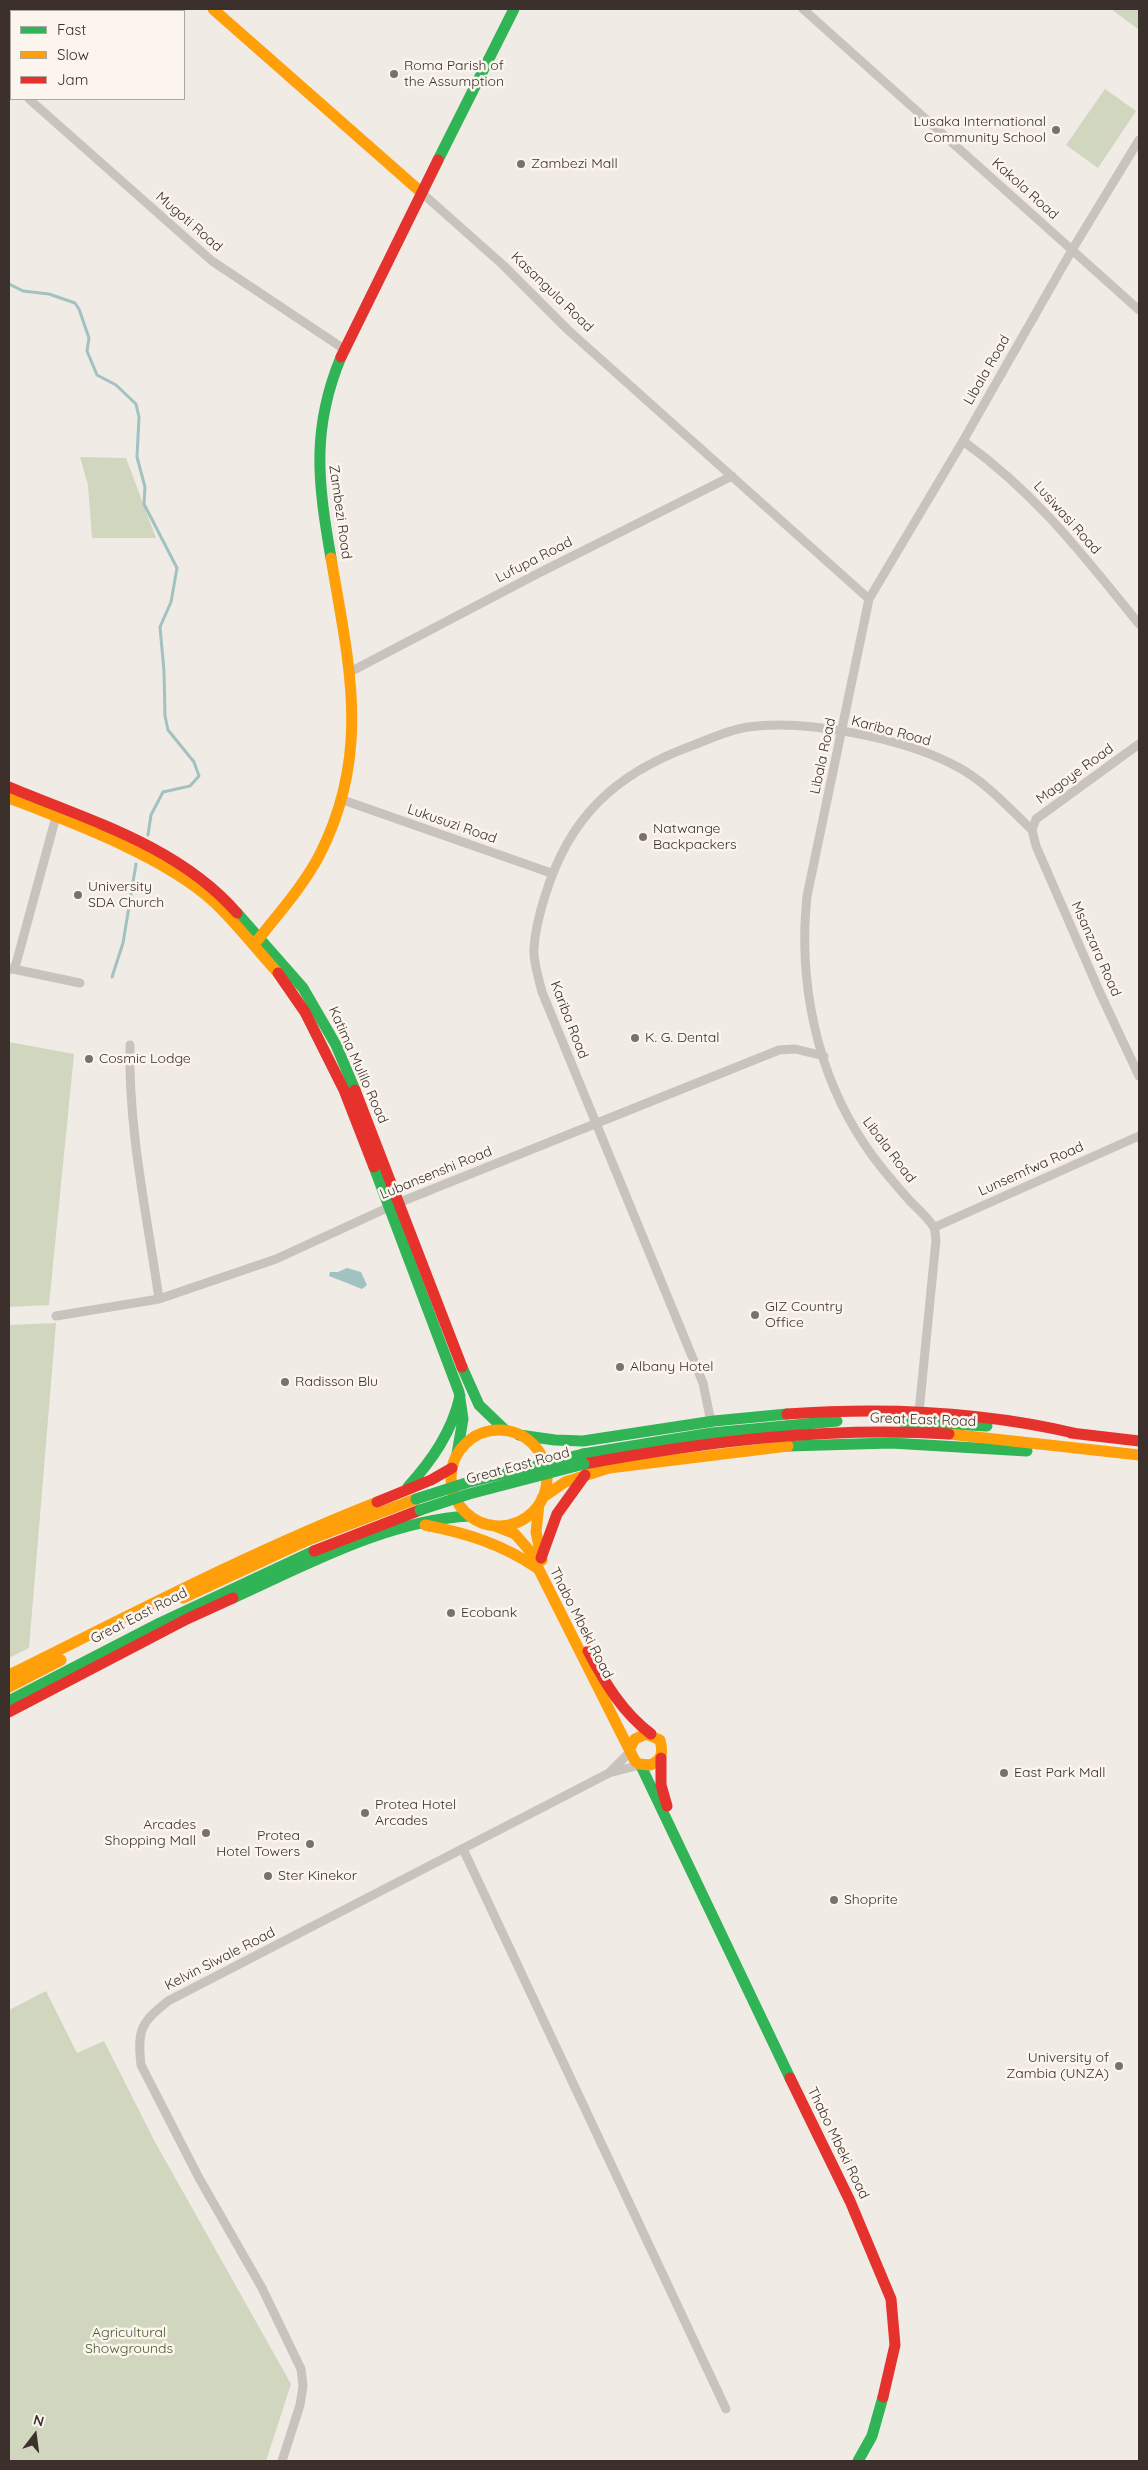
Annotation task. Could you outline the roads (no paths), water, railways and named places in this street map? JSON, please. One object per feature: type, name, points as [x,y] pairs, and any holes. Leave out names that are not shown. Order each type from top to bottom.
[{"type":"main road","name":"Kasangula Road","points":[[213,9],[422,193]]},
{"type":"main road","name":"Zambezi Road","points":[[258,942],[314,864],[332,829],[343,800],[352,740],[353,706],[350,672],[321,500],[318,456],[323,409],[344,349],[514,9]]},
{"type":"main road","name":"Katima Mulilo Road","points":[[9,787],[57,811]]},
{"type":"main road","name":"Katima Mulilo Road","points":[[9,798],[57,811],[154,847],[220,894],[258,942],[303,988],[336,1045],[460,1396],[465,1418],[458,1454]]},
{"type":"main road","name":"Katima Mulilo Road","points":[[393,1205],[478,1406],[488,1417],[505,1430]]},
{"type":"main road","points":[[406,1489],[428,1463],[456,1416],[460,1396]]},
{"type":"main road","name":"Great East Road","points":[[519,1434],[550,1440],[586,1440],[710,1422],[791,1414],[919,1412],[1040,1423],[1078,1434]]},
{"type":"main road","name":"Great East Road","points":[[9,1686],[187,1596],[308,1540],[418,1504],[469,1494],[712,1433],[792,1424],[846,1421],[918,1422],[1078,1434],[1139,1441]]},
{"type":"main road","points":[[505,1430],[519,1434],[533,1444],[545,1465],[547,1482],[541,1501],[519,1521],[492,1525],[470,1516],[454,1495],[452,1468],[458,1454],[474,1437],[489,1431],[505,1430]]},
{"type":"main road","name":"Great East Road","points":[[541,1501],[556,1485],[584,1464],[714,1443],[792,1435],[846,1432],[981,1437],[1139,1454]]},
{"type":"main road","points":[[421,1524],[450,1529],[499,1543],[539,1563],[546,1536],[558,1509],[584,1464]]},
{"type":"main road","name":"Great East Road","points":[[9,1675],[244,1558],[305,1530],[431,1480],[452,1468]]},
{"type":"main road","name":"Thabo Mbeki Road","points":[[541,1501],[536,1530],[539,1563],[594,1683],[630,1750],[632,1758],[640,1766],[850,2201],[891,2298],[895,2345],[887,2385],[872,2436],[858,2461]]},
{"type":"main road","name":"Great East Road","points":[[9,1701],[190,1606],[418,1504]]},
{"type":"main road","name":"Great East Road","points":[[9,1712],[187,1619],[316,1560],[368,1539],[447,1517],[470,1516]]},
{"type":"main road","name":"Thabo Mbeki Road","points":[[492,1525],[515,1534],[523,1541],[539,1563],[610,1694],[622,1710],[660,1740],[663,1745],[661,1786],[679,1849]]},
{"type":"main road","points":[[630,1750],[635,1738],[645,1733],[651,1734]]},
{"type":"main road","points":[[640,1766],[650,1766],[661,1758]]},
{"type":"street","name":"Kakola Road","points":[[803,9],[1139,310]]},
{"type":"street","name":"Mugoti Road","points":[[30,100],[212,261],[344,349]]},
{"type":"street","name":"Libala Road","points":[[935,1227],[892,1181],[865,1146],[846,1115],[829,1077],[806,972],[804,931],[807,896],[869,599],[963,441],[1072,250],[1139,140]]},
{"type":"street","name":"Kasangula Road","points":[[422,193],[503,265],[568,330],[869,599]]},
{"type":"street","name":"Lusiwasi Road","points":[[963,441],[995,464],[1059,525],[1139,624]]},
{"type":"street","name":"Lufupa Road","points":[[350,672],[535,575],[732,476]]},
{"type":"street","name":"Kariba Road","points":[[710,1422],[703,1383],[594,1124],[542,992],[534,954],[541,907],[551,874],[573,830],[596,802],[621,780],[658,758],[730,731],[749,727],[801,726],[842,731],[897,743],[954,765],[991,791],[1032,830]]},
{"type":"street","name":"Magoye Road","points":[[1032,830],[1036,819],[1139,744]]},
{"type":"street","name":"Lukusuzi Road","points":[[343,800],[551,874]]},
{"type":"street","points":[[57,811],[11,969],[80,983]]},
{"type":"street","name":"Msanzara Road","points":[[1032,830],[1036,846],[1100,993],[1139,1076]]},
{"type":"street","points":[[130,1045],[130,1073],[140,1167],[159,1298]]},
{"type":"street","name":"Lubansenshi Road","points":[[56,1316],[159,1298],[276,1260],[393,1205],[779,1050],[795,1049],[824,1056]]},
{"type":"street","name":"Lunsemfwa Road","points":[[935,1227],[1139,1136]]},
{"type":"street","points":[[919,1412],[936,1240],[935,1227]]},
{"type":"street","name":"Kelvin Siwale Road","points":[[609,1773],[630,1750]]},
{"type":"street","name":"Kelvin Siwale Road","points":[[282,2461],[300,2405],[303,2386],[301,2369],[262,2288],[199,2178],[141,2065],[139,2047],[141,2029],[150,2016],[168,2001],[609,1773],[640,1766]]},
{"type":"street","points":[[463,1849],[726,2409]]},
{"type":"water","points":[[347,1268],[361,1272],[367,1285],[362,1289],[329,1276],[330,1272],[338,1272]]},
{"type":"waterway","points":[[9,284],[23,291],[49,294],[75,303],[89,338],[87,351],[97,375],[116,385],[136,404],[139,417],[137,457],[145,487],[144,504],[177,568],[171,602],[160,627],[164,671],[165,716],[168,730],[194,762],[199,776],[190,786],[163,792],[151,815],[148,835]]},
{"type":"waterway","points":[[112,977],[123,943],[136,864]]},
{"type":"place","name":"Roma Parish of the Assumption","points":[[394,74]]},
{"type":"place","name":"Lusaka International Community School","points":[[1056,130]]},
{"type":"place","name":"Zambezi Mall","points":[[521,164]]},
{"type":"place","name":"Natwange Backpackers","points":[[643,837]]},
{"type":"place","name":"University SDA Church","points":[[78,895]]},
{"type":"place","name":"K. G. Dental","points":[[635,1038]]},
{"type":"place","name":"Cosmic Lodge","points":[[89,1059]]},
{"type":"place","name":"GIZ Country Office","points":[[755,1315]]},
{"type":"place","name":"Albany Hotel","points":[[620,1367]]},
{"type":"place","name":"Radisson Blu","points":[[285,1382]]},
{"type":"place","name":"Ecobank","points":[[451,1613]]},
{"type":"place","name":"East Park Mall","points":[[1004,1773]]},
{"type":"place","name":"Protea Hotel Arcades","points":[[365,1813]]},
{"type":"place","name":"Arcades Shopping Mall","points":[[206,1833]]},
{"type":"place","name":"Protea Hotel Towers","points":[[310,1844]]},
{"type":"place","name":"Ster Kinekor","points":[[268,1876]]},
{"type":"place","name":"Shoprite","points":[[834,1900]]},
{"type":"place","name":"University of Zambia (UNZA)","points":[[1119,2066]]},
{"type":"park label","name":"Agricultural Showgrounds","points":[[129,2342]]}]
